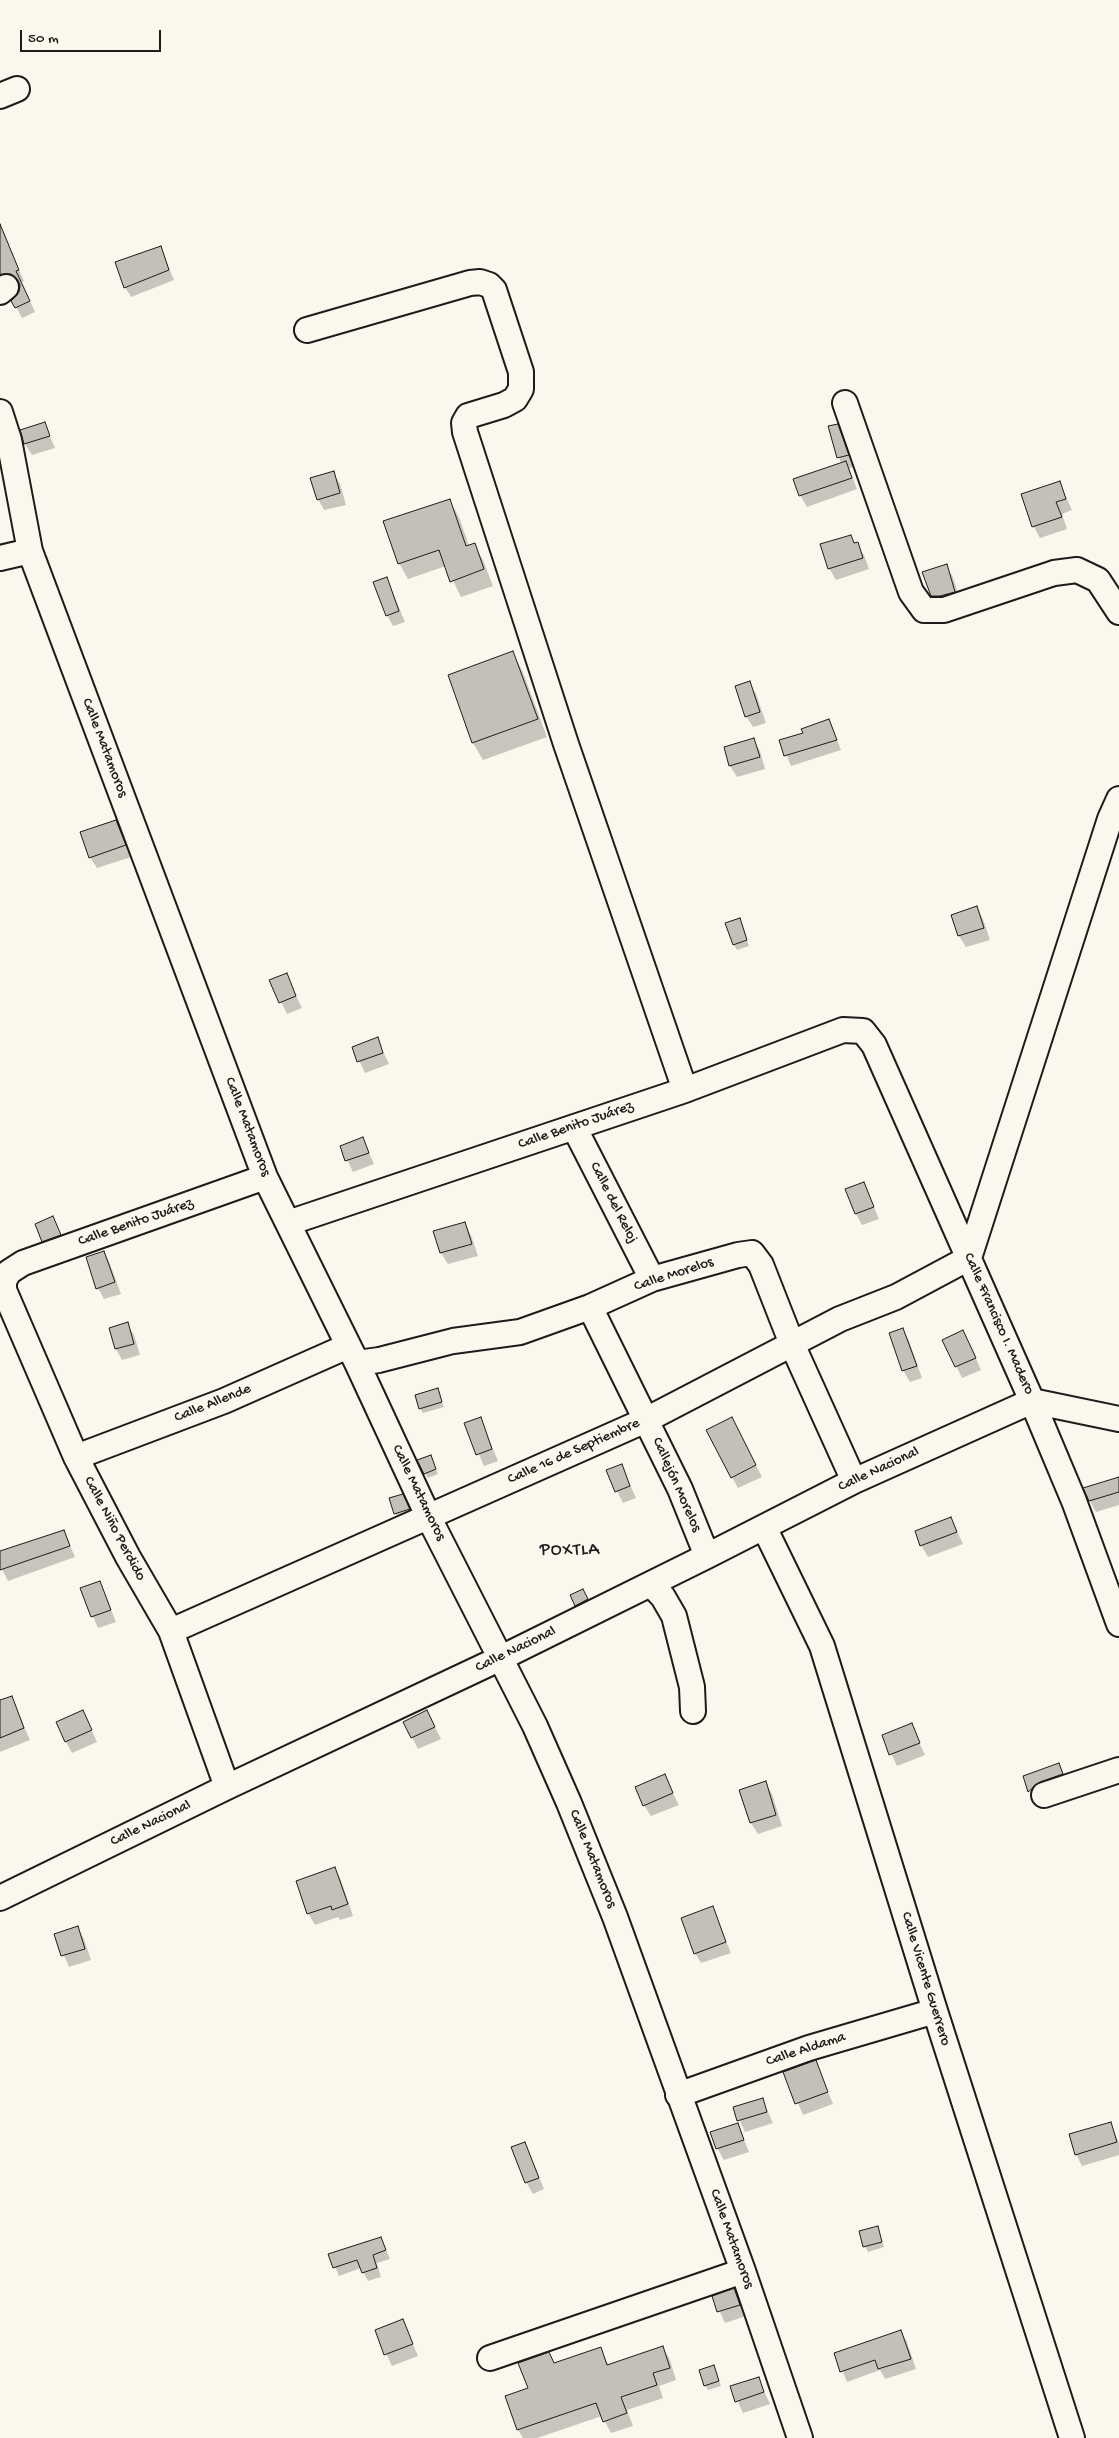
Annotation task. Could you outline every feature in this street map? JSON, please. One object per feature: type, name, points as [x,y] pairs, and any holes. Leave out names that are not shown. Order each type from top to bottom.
[{"type":"street","points":[[307,330],[470,283],[480,282],[489,284],[494,290],[521,372],[521,389],[515,399],[504,406],[468,416],[464,423],[465,432],[566,744],[685,1090]]},
{"type":"street","points":[[845,403],[912,592],[924,610],[944,610],[1054,573],[1076,570],[1098,580],[1119,612]]},
{"type":"street","name":"Calle Matamoros","points":[[0,412],[9,440],[30,551],[265,1177],[353,1354],[429,1518],[535,1726],[569,1803],[615,1917],[743,2271],[800,2438]]},
{"type":"street","points":[[0,558],[30,551]]},
{"type":"street","points":[[969,1258],[1116,811]]},
{"type":"street","name":"Calle Benito Juárez","points":[[288,1222],[685,1090],[843,1030],[863,1031]]},
{"type":"street","name":"Calle Francisco I. Madero","points":[[863,1031],[874,1045],[1032,1401],[1074,1501],[1119,1624]]},
{"type":"street","name":"Calle del Reloj","points":[[574,1127],[652,1280]]},
{"type":"street","name":"Calle Benito Juárez","points":[[9,1272],[23,1263],[265,1177]]},
{"type":"street","name":"Calle Morelos","points":[[353,1354],[379,1360],[453,1341],[520,1332],[590,1307],[652,1280],[738,1254],[752,1253],[761,1265],[792,1344],[854,1481]]},
{"type":"street","name":"Calle 16 de Septiembre","points":[[171,1631],[646,1420],[840,1319],[896,1297],[969,1258]]},
{"type":"street","name":"Calle Niño Perdido","points":[[9,1272],[4,1281],[4,1290],[76,1458],[128,1557],[171,1631],[227,1787]]},
{"type":"street","name":"Callejón Morelos","points":[[590,1307],[680,1489],[708,1556]]},
{"type":"street","name":"Calle Allende","points":[[76,1458],[353,1354]]},
{"type":"street","points":[[1032,1401],[1119,1419]]},
{"type":"street","name":"Calle Nacional","points":[[0,1898],[227,1787],[501,1658],[708,1556],[854,1481],[1032,1401]]},
{"type":"street","name":"Calle Vicente Guerrero","points":[[764,1527],[822,1646],[935,2011],[1072,2438]]},
{"type":"street","points":[[651,1584],[663,1597],[674,1616],[692,1687],[693,1711]]},
{"type":"street","points":[[1044,1795],[1119,1770]]},
{"type":"street","name":"Calle Aldama","points":[[678,2095],[809,2048],[935,2011]]},
{"type":"street","points":[[490,2358],[743,2271]]},
{"type":"building","points":[[0,224],[19,270],[16,271],[30,301],[15,308],[11,301],[19,292],[20,285],[11,274],[0,275]]},
{"type":"building","points":[[161,246],[169,270],[124,288],[115,262]]},
{"type":"building","points":[[45,422],[50,436],[24,444],[20,430]]},
{"type":"building","points":[[838,424],[849,455],[837,458],[828,426]]},
{"type":"building","points":[[846,461],[852,478],[799,496],[793,479]]},
{"type":"building","points":[[334,471],[340,493],[317,500],[310,478]]},
{"type":"building","points":[[1060,481],[1066,499],[1056,502],[1062,517],[1032,527],[1021,494]]},
{"type":"building","points":[[450,499],[466,546],[475,543],[484,569],[450,582],[439,550],[398,564],[383,521]]},
{"type":"building","points":[[851,535],[854,543],[858,542],[863,558],[828,569],[820,544]]},
{"type":"building","points":[[947,564],[955,592],[931,596],[922,572]]},
{"type":"building","points":[[387,577],[399,611],[386,616],[373,582]]},
{"type":"building","points":[[513,651],[538,719],[472,743],[448,675]]},
{"type":"building","points":[[750,681],[760,712],[745,717],[735,686]]},
{"type":"building","points":[[829,719],[837,740],[784,756],[779,740],[803,733],[801,729]]},
{"type":"building","points":[[754,738],[760,757],[729,766],[724,747]]},
{"type":"building","points":[[116,820],[126,845],[89,858],[80,832]]},
{"type":"building","points":[[977,906],[984,928],[958,936],[951,915]]},
{"type":"building","points":[[740,918],[747,940],[733,945],[725,923]]},
{"type":"building","points":[[287,973],[296,996],[279,1003],[269,980]]},
{"type":"building","points":[[378,1037],[383,1053],[357,1062],[352,1047]]},
{"type":"building","points":[[363,1137],[369,1153],[345,1161],[340,1146]]},
{"type":"building","points":[[864,1182],[874,1207],[855,1214],[845,1189]]},
{"type":"building","points":[[53,1216],[61,1235],[42,1242],[35,1224]]},
{"type":"building","points":[[465,1222],[472,1244],[440,1253],[433,1231]]},
{"type":"building","points":[[104,1251],[115,1282],[96,1289],[86,1257]]},
{"type":"building","points":[[128,1322],[134,1344],[115,1349],[109,1328]]},
{"type":"building","points":[[903,1328],[917,1366],[902,1371],[889,1333]]},
{"type":"building","points":[[963,1330],[976,1358],[955,1367],[942,1340]]},
{"type":"building","points":[[438,1388],[442,1402],[419,1409],[415,1395]]},
{"type":"building","points":[[481,1417],[492,1449],[476,1455],[464,1423]]},
{"type":"building","points":[[732,1417],[756,1465],[731,1478],[706,1430]]},
{"type":"building","points":[[431,1455],[436,1469],[424,1474],[417,1460]]},
{"type":"building","points":[[622,1464],[630,1486],[615,1492],[606,1470]]},
{"type":"building","points":[[1119,1477],[1119,1492],[1089,1501],[1083,1488]]},
{"type":"building","points":[[403,1494],[410,1509],[394,1514],[389,1498]]},
{"type":"building","points":[[951,1517],[957,1532],[920,1546],[915,1531]]},
{"type":"building","points":[[64,1530],[70,1546],[0,1570],[0,1551]]},
{"type":"building","points":[[100,1581],[111,1610],[91,1617],[80,1588]]},
{"type":"building","points":[[583,1589],[588,1599],[575,1606],[570,1595]]},
{"type":"building","points":[[12,1696],[24,1728],[0,1738],[0,1700]]},
{"type":"building","points":[[83,1710],[92,1730],[65,1742],[56,1722]]},
{"type":"building","points":[[427,1710],[435,1727],[411,1738],[403,1722]]},
{"type":"building","points":[[912,1723],[920,1743],[889,1755],[882,1735]]},
{"type":"building","points":[[1059,1763],[1063,1774],[1040,1782],[1028,1792],[1023,1776]]},
{"type":"building","points":[[665,1774],[673,1793],[643,1806],[635,1787]]},
{"type":"building","points":[[766,1781],[776,1815],[750,1823],[739,1790]]},
{"type":"building","points":[[335,1867],[348,1904],[332,1910],[331,1906],[307,1914],[296,1881]]},
{"type":"building","points":[[713,1906],[726,1942],[694,1954],[681,1918]]},
{"type":"building","points":[[78,1926],[85,1949],[61,1956],[54,1934]]},
{"type":"building","points":[[816,2060],[828,2092],[795,2104],[783,2072]]},
{"type":"building","points":[[763,2098],[767,2112],[737,2121],[733,2107]]},
{"type":"building","points":[[1111,2122],[1117,2142],[1075,2155],[1069,2134]]},
{"type":"building","points":[[738,2123],[744,2140],[716,2149],[710,2132]]},
{"type":"building","points":[[525,2142],[539,2178],[525,2183],[511,2147]]},
{"type":"building","points":[[878,2226],[882,2242],[863,2247],[859,2231]]},
{"type":"building","points":[[381,2237],[386,2250],[373,2255],[377,2268],[362,2273],[357,2260],[333,2268],[328,2254]]},
{"type":"building","points":[[734,2288],[740,2305],[717,2312],[712,2296]]},
{"type":"building","points":[[403,2319],[413,2344],[384,2355],[375,2330]]},
{"type":"building","points":[[901,2330],[911,2359],[878,2369],[875,2360],[840,2372],[834,2353]]},
{"type":"building","points":[[663,2346],[670,2368],[653,2373],[657,2385],[621,2397],[627,2413],[603,2422],[596,2403],[517,2430],[505,2396],[528,2388],[518,2363],[549,2352],[554,2363],[601,2347],[607,2365]]},
{"type":"building","points":[[714,2365],[719,2381],[704,2386],[699,2370]]},
{"type":"building","points":[[759,2377],[764,2392],[735,2402],[730,2386]]},
{"type":"district","name":"POXTLA","points":[[570,1551]]}]
